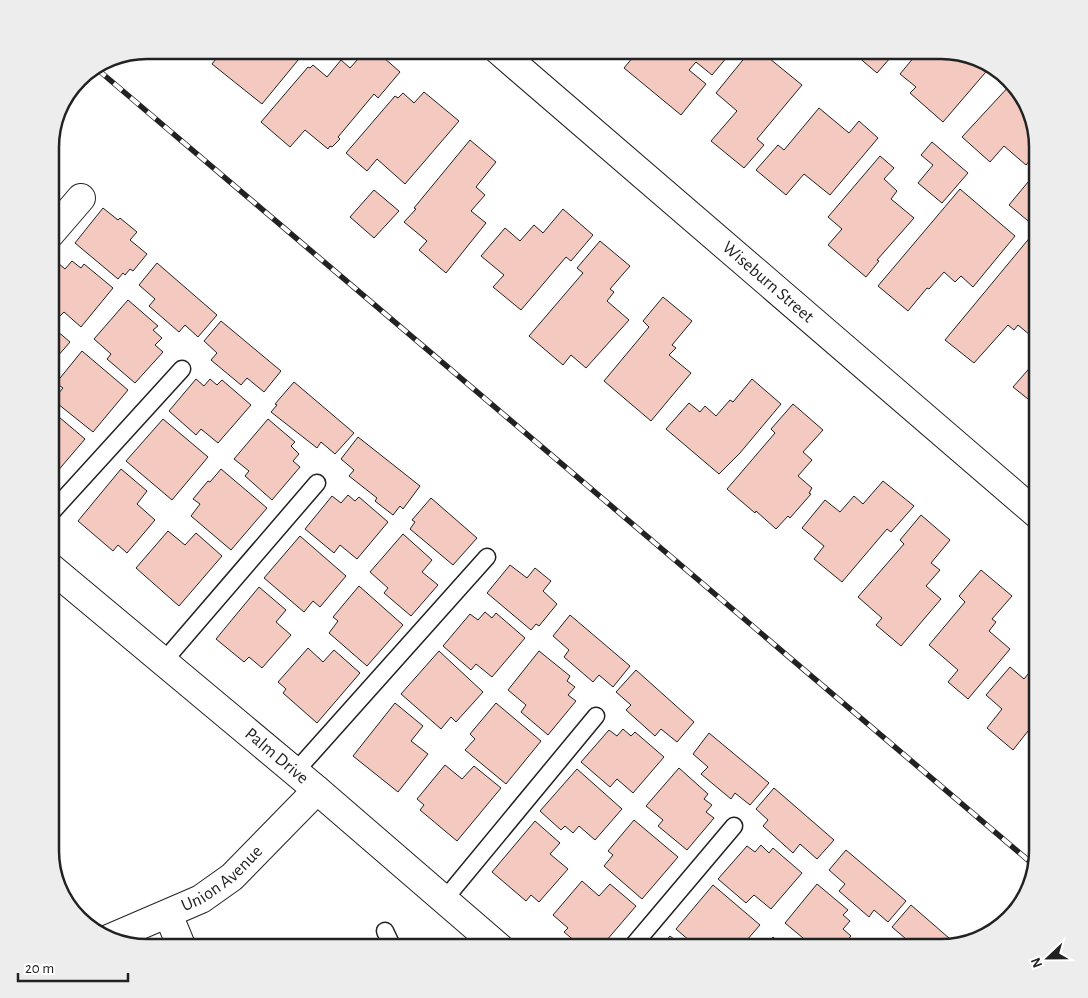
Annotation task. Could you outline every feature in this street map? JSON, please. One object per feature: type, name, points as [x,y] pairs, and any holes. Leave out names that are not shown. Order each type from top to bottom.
[{"type":"street","name":"Wiseburn Street","points":[[508,59],[1029,507]]},
{"type":"street","points":[[59,224],[81,198]]},
{"type":"street","name":"Palm Drive","points":[[59,576],[317,790],[490,939]]},
{"type":"street","name":"Union Avenue","points":[[123,936],[201,899],[232,877],[317,790]]},
{"type":"street","points":[[168,914],[178,939]]},
{"type":"lane","points":[[59,504],[182,369]]},
{"type":"lane","points":[[162,662],[317,483]]},
{"type":"lane","points":[[295,772],[487,557]]},
{"type":"lane","points":[[444,900],[596,716]]},
{"type":"lane","points":[[639,939],[734,826]]},
{"type":"lane","points":[[386,931],[389,939]]},
{"type":"building","points":[[216,59],[299,59],[262,104],[212,64]]},
{"type":"building","points":[[358,59],[385,59],[400,72],[378,98],[374,94],[338,137],[340,139],[332,147],[330,146],[328,149],[305,130],[290,147],[261,122],[308,67],[310,68],[313,65],[327,77],[341,60],[350,68]]},
{"type":"building","points":[[632,59],[725,59],[712,75],[696,62],[689,70],[706,84],[681,115],[624,68]]},
{"type":"building","points":[[744,59],[770,59],[802,85],[757,139],[764,145],[744,168],[711,141],[737,111],[716,93]]},
{"type":"building","points":[[861,59],[889,59],[877,73]]},
{"type":"building","points":[[912,59],[958,60],[975,65],[986,72],[943,122],[910,93],[916,87],[900,74]]},
{"type":"building","points":[[1007,89],[1025,118],[1029,141],[1029,162],[1026,165],[1004,146],[990,162],[962,137]]},
{"type":"building","points":[[424,92],[459,121],[405,184],[377,159],[367,171],[346,153],[395,96],[398,98],[403,93],[414,103]]},
{"type":"building","points":[[819,108],[849,133],[859,121],[878,138],[830,195],[804,174],[786,195],[756,170],[778,145],[784,150]]},
{"type":"building","points":[[470,140],[496,162],[476,187],[485,195],[471,211],[486,223],[446,273],[419,250],[427,241],[404,222]]},
{"type":"building","points":[[932,142],[968,173],[942,203],[918,183],[933,165],[921,155]]},
{"type":"building","points":[[880,156],[894,168],[884,179],[897,191],[891,199],[914,218],[877,260],[879,261],[866,277],[828,245],[842,229],[828,217]]},
{"type":"building","points":[[1029,181],[1029,222],[1009,205]]},
{"type":"building","points":[[960,189],[1015,236],[973,287],[961,276],[955,282],[944,272],[929,289],[927,288],[908,311],[878,286]]},
{"type":"building","points":[[374,190],[399,211],[374,238],[350,217]]},
{"type":"building","points":[[103,208],[118,220],[120,218],[137,232],[130,240],[147,254],[133,271],[130,269],[118,279],[75,243]]},
{"type":"building","points":[[563,209],[593,235],[571,261],[566,257],[521,310],[493,287],[504,275],[481,256],[505,228],[520,241],[534,225],[543,233]]},
{"type":"building","points":[[1029,239],[1029,334],[1018,325],[1014,330],[1008,325],[974,363],[945,340]]},
{"type":"building","points":[[600,241],[630,266],[610,289],[614,292],[607,301],[629,320],[586,368],[571,355],[563,365],[529,336],[583,273],[577,268]]},
{"type":"building","points":[[72,261],[81,268],[84,264],[113,288],[81,327],[64,312],[59,317],[59,264],[65,269]]},
{"type":"building","points":[[157,263],[217,315],[198,337],[185,325],[179,332],[149,306],[155,299],[139,285]]},
{"type":"building","points":[[663,297],[692,321],[672,345],[676,348],[669,355],[691,373],[651,421],[604,381],[649,327],[643,321]]},
{"type":"building","points":[[128,300],[158,326],[153,330],[162,338],[155,345],[163,352],[135,383],[107,359],[111,354],[94,339]]},
{"type":"building","points":[[221,321],[281,371],[264,392],[247,378],[241,385],[211,360],[217,353],[204,341]]},
{"type":"building","points":[[59,333],[70,342],[59,355]]},
{"type":"building","points":[[82,351],[128,390],[93,432],[59,405],[59,393],[63,388],[59,385],[59,379]]},
{"type":"building","points":[[1029,369],[1029,400],[1013,387]]},
{"type":"building","points":[[196,379],[204,386],[210,379],[217,385],[222,380],[251,405],[218,443],[201,429],[196,435],[169,411]]},
{"type":"building","points":[[752,379],[781,404],[740,453],[719,474],[666,429],[689,403],[700,412],[705,406],[716,416],[730,400],[733,402]]},
{"type":"building","points":[[294,382],[354,433],[335,454],[321,442],[317,448],[271,412],[277,405],[275,404]]},
{"type":"building","points":[[793,404],[823,430],[803,452],[812,460],[798,476],[812,488],[809,493],[811,494],[790,518],[788,516],[776,529],[727,489],[775,433],[771,429]]},
{"type":"building","points":[[59,417],[85,439],[59,469]]},
{"type":"building","points":[[163,419],[208,457],[172,500],[126,461]]},
{"type":"building","points":[[268,419],[295,442],[291,446],[299,454],[293,461],[300,467],[272,500],[245,476],[249,471],[234,459]]},
{"type":"building","points":[[358,437],[420,486],[403,509],[400,506],[393,515],[375,501],[377,498],[349,476],[354,470],[341,459]]},
{"type":"building","points":[[121,469],[147,491],[137,504],[155,520],[127,553],[118,545],[113,551],[78,521]]},
{"type":"building","points":[[221,469],[267,508],[231,550],[191,516],[200,504],[193,499]]},
{"type":"building","points":[[883,481],[914,506],[891,532],[887,529],[842,582],[814,559],[824,546],[802,528],[825,500],[840,512],[854,496],[863,504]]},
{"type":"building","points":[[348,495],[355,501],[359,497],[388,522],[357,559],[340,545],[334,553],[305,529],[332,496],[341,503]]},
{"type":"building","points":[[431,498],[477,538],[453,565],[410,529],[415,522],[412,520]]},
{"type":"building","points":[[921,515],[950,540],[931,563],[940,570],[926,586],[941,599],[901,646],[876,625],[882,618],[858,597],[904,544],[900,540]]},
{"type":"building","points":[[168,531],[185,545],[196,533],[222,556],[179,606],[136,568]]},
{"type":"building","points":[[403,534],[432,560],[422,572],[438,585],[411,616],[384,593],[388,588],[370,572]]},
{"type":"building","points":[[300,536],[346,576],[320,607],[313,601],[304,612],[264,578]]},
{"type":"building","points":[[510,565],[527,578],[535,568],[551,581],[543,591],[557,604],[539,626],[536,624],[531,630],[487,593]]},
{"type":"building","points":[[981,570],[1012,596],[992,619],[996,622],[989,631],[1010,649],[968,699],[948,682],[958,670],[929,645],[965,602],[959,596]]},
{"type":"building","points":[[359,586],[403,625],[367,666],[329,633],[338,621],[333,617]]},
{"type":"building","points":[[259,587],[286,610],[276,622],[291,635],[262,668],[249,657],[244,662],[216,639]]},
{"type":"building","points":[[485,612],[492,618],[496,613],[525,638],[492,677],[476,664],[471,670],[443,646],[470,614],[478,620]]},
{"type":"building","points":[[570,615],[630,666],[613,687],[599,675],[593,682],[564,657],[569,650],[553,636]]},
{"type":"building","points":[[308,648],[323,662],[334,650],[360,673],[317,723],[283,693],[286,689],[278,682]]},
{"type":"building","points":[[439,651],[483,692],[456,722],[451,717],[441,729],[401,694]]},
{"type":"building","points":[[539,651],[570,676],[567,681],[575,687],[568,695],[576,701],[548,735],[521,712],[526,705],[508,690]]},
{"type":"building","points":[[1010,667],[1024,679],[1029,675],[1029,732],[1013,750],[987,728],[1002,709],[986,695]]},
{"type":"building","points":[[636,670],[694,722],[677,742],[661,729],[655,736],[626,710],[631,705],[616,692]]},
{"type":"building","points":[[395,703],[423,726],[411,741],[428,754],[398,792],[353,756]]},
{"type":"building","points":[[496,703],[541,741],[506,784],[465,750],[475,739],[470,734]]},
{"type":"building","points":[[623,729],[631,736],[635,732],[664,757],[633,793],[617,779],[610,787],[581,762],[609,730],[617,736]]},
{"type":"building","points":[[709,733],[769,783],[750,805],[735,793],[731,799],[701,774],[708,767],[693,754]]},
{"type":"building","points":[[445,765],[462,779],[474,766],[501,788],[457,841],[420,810],[424,805],[417,799]]},
{"type":"building","points":[[679,768],[708,794],[704,799],[712,805],[706,812],[714,818],[687,850],[658,826],[663,820],[646,806]]},
{"type":"building","points":[[577,769],[622,809],[595,840],[579,826],[573,833],[565,826],[561,830],[540,811]]},
{"type":"building","points":[[774,788],[834,840],[817,859],[800,844],[793,853],[763,826],[768,820],[756,809]]},
{"type":"building","points":[[634,820],[678,857],[642,899],[604,866],[613,855],[608,851]]},
{"type":"building","points":[[535,821],[560,843],[550,854],[568,869],[539,902],[531,895],[526,901],[492,872]]},
{"type":"building","points":[[761,845],[769,853],[773,848],[802,873],[771,909],[754,895],[746,903],[718,879],[747,846],[755,852]]},
{"type":"building","points":[[846,850],[906,901],[888,922],[874,910],[869,917],[839,891],[845,884],[829,870]]},
{"type":"building","points":[[582,881],[599,896],[610,884],[636,906],[608,939],[572,939],[564,932],[568,928],[553,915]]},
{"type":"building","points":[[817,884],[848,910],[843,915],[850,921],[843,929],[851,936],[848,939],[802,939],[785,923]]},
{"type":"building","points":[[713,885],[760,925],[748,939],[688,939],[676,929]]},
{"type":"building","points":[[911,905],[949,938],[906,939],[892,927]]},
{"type":"railway","points":[[101,72],[1028,860]]}]
